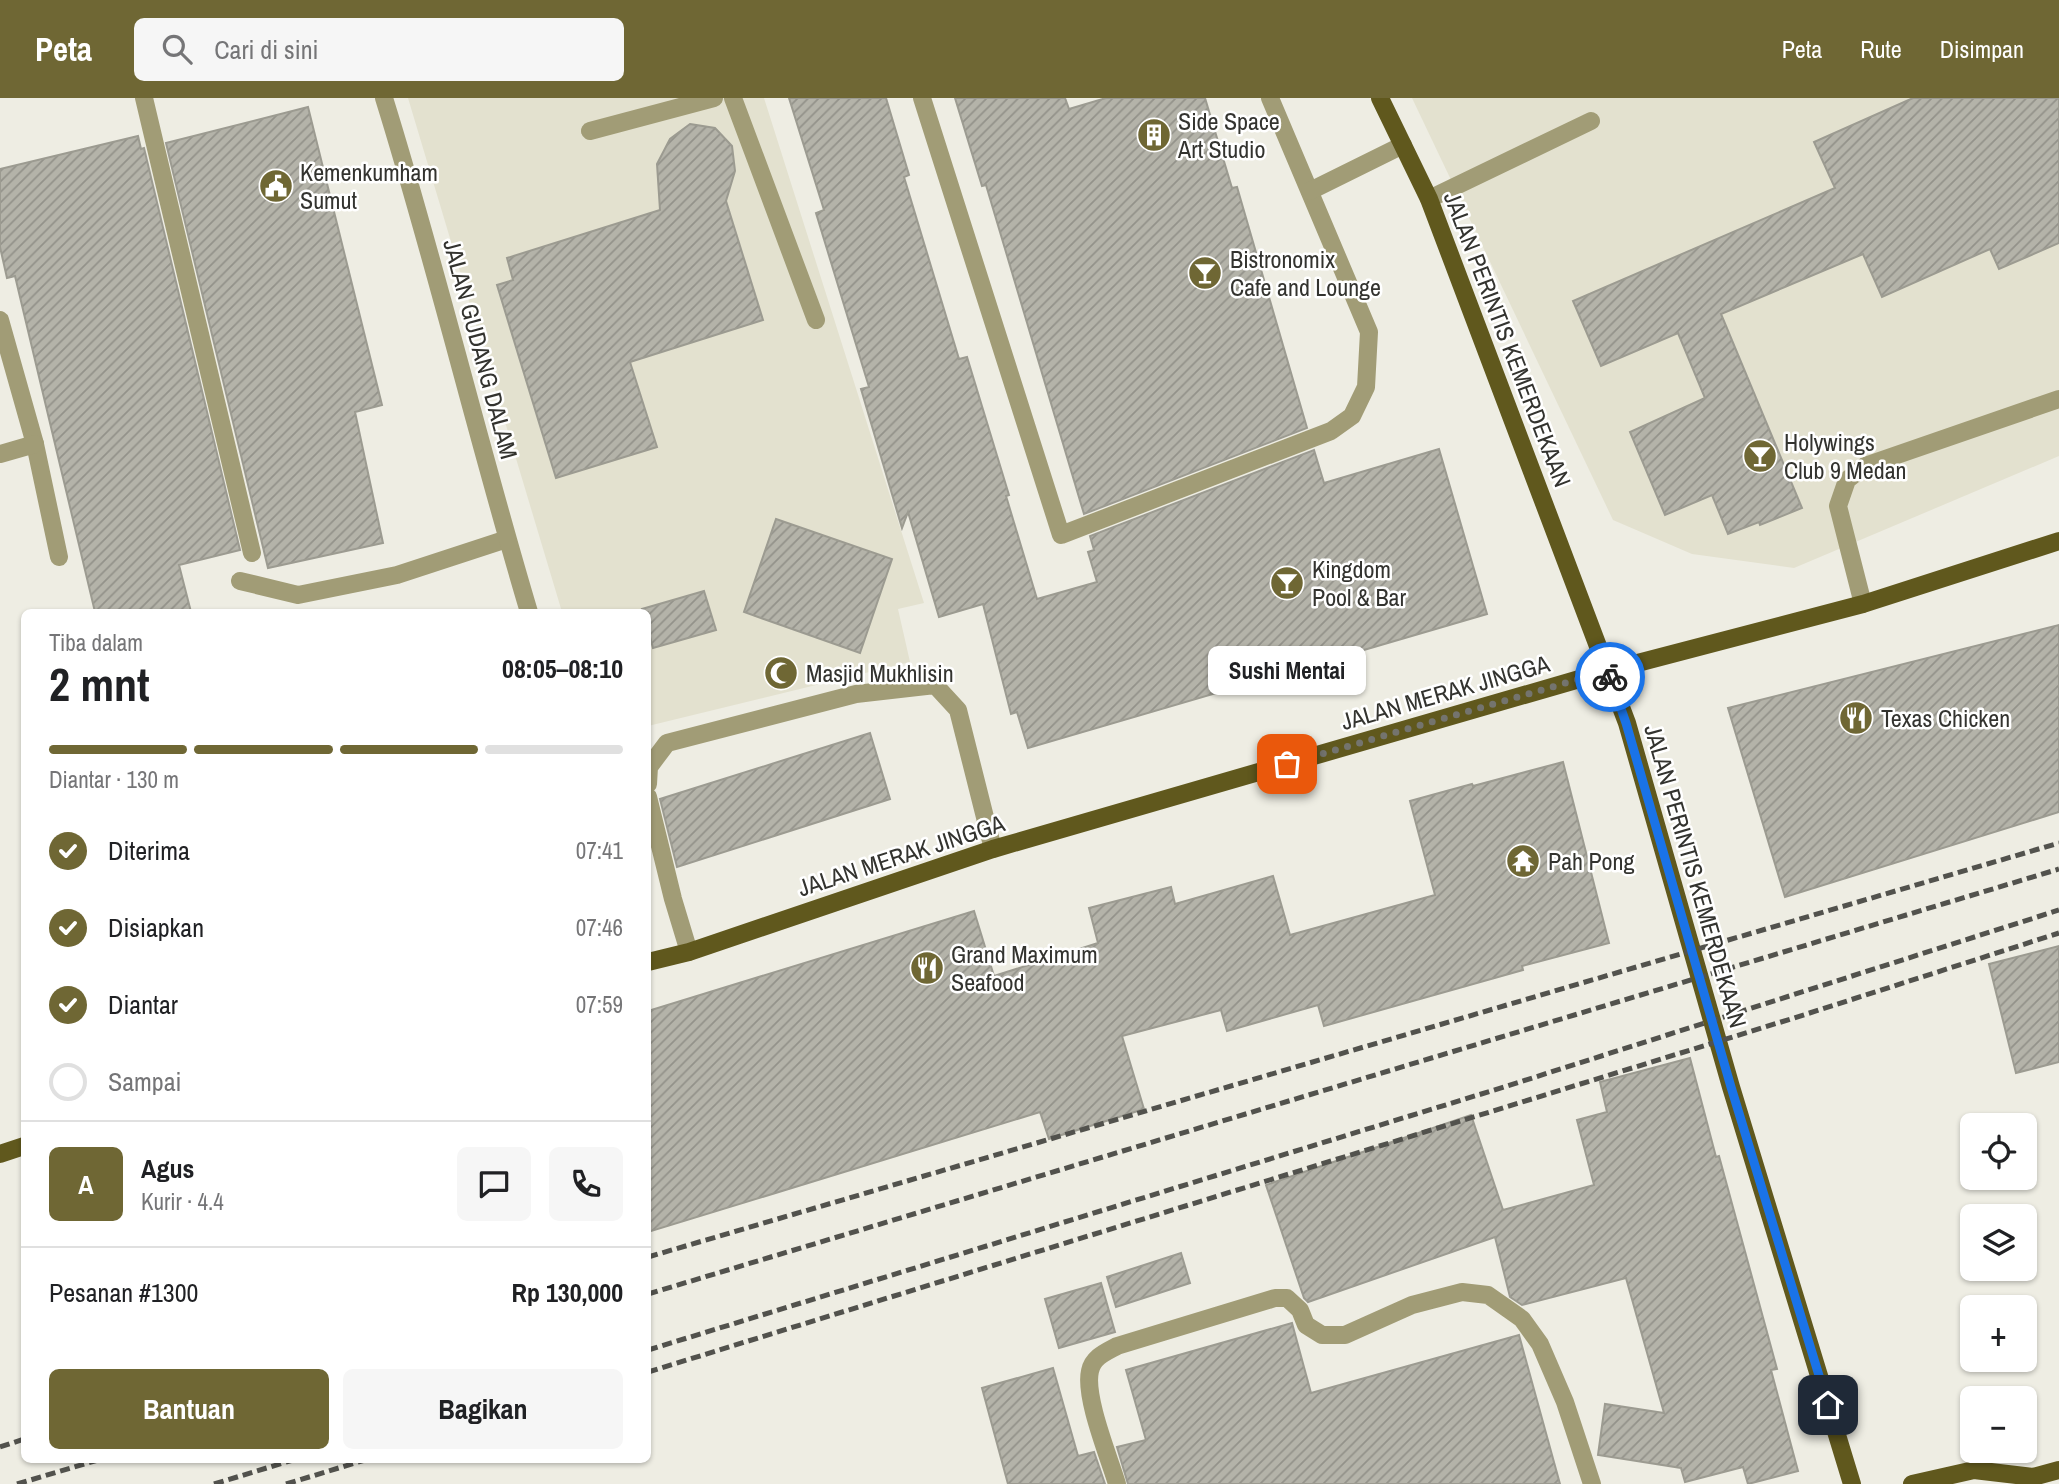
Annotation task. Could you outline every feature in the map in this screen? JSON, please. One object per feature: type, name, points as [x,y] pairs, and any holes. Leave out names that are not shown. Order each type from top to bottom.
[{"type":"main road","name":"JALAN PERINTIS KEMERDEKAAN","points":[[1380,98],[1429,199],[1626,723],[1731,1087],[1852,1484]]},
{"type":"main road","name":"JALAN MERAK JINGGA","points":[[651,961],[689,952],[993,849],[1607,671],[1863,604],[2059,541]]},
{"type":"main road","points":[[0,1154],[21,1147]]},
{"type":"main road","points":[[1912,1484],[1974,1470],[2029,1480],[2059,1470]]},
{"type":"street","points":[[144,98],[252,553]]},
{"type":"street","name":"JALAN GUDANG DALAM","points":[[384,98],[414,191],[528,609]]},
{"type":"street","points":[[590,131],[714,98]]},
{"type":"street","points":[[733,98],[816,320]]},
{"type":"street","points":[[922,98],[1061,535],[1331,431],[1352,416],[1366,387],[1369,332],[1270,98]]},
{"type":"street","points":[[1429,199],[1591,121]]},
{"type":"street","points":[[1310,191],[1403,145]]},
{"type":"street","points":[[0,320],[35,444],[59,557]]},
{"type":"street","points":[[1863,604],[1838,506],[1847,480],[1865,466],[2059,399]]},
{"type":"street","points":[[0,454],[35,444]]},
{"type":"street","points":[[240,581],[298,595],[397,575],[507,539]]},
{"type":"street","points":[[651,764],[667,743],[856,694],[935,685],[958,710],[993,849]]},
{"type":"street","points":[[651,809],[689,952]]},
{"type":"street","points":[[1117,1484],[1090,1394],[1090,1370],[1099,1355],[1118,1346],[1275,1297],[1287,1298],[1300,1310],[1306,1325],[1322,1335],[1345,1335],[1412,1305],[1462,1292],[1488,1295],[1522,1318],[1541,1344],[1565,1402],[1592,1484]]},
{"type":"shaded area","points":[[408,98],[764,98],[924,603],[898,609],[910,662],[651,725],[651,609],[561,609]]},
{"type":"shaded area","points":[[1412,98],[2059,98],[2059,456],[1794,568],[1692,554],[1613,520]]},
{"type":"building","points":[[789,98],[886,98],[909,175],[904,177],[959,359],[967,357],[1037,599],[1097,582],[1088,552],[1094,550],[1090,536],[1314,450],[1324,483],[1439,449],[1487,614],[1028,748],[1017,712],[1011,714],[983,604],[939,617],[908,512],[902,528],[861,389],[869,387],[816,213],[824,210]]},
{"type":"building","points":[[955,98],[1065,98],[1069,109],[1106,98],[1205,98],[1232,188],[1237,187],[1307,428],[1084,514],[986,185],[982,186]]},
{"type":"building","points":[[1913,98],[2059,98],[2059,243],[1999,269],[1990,249],[1882,297],[1863,254],[1721,314],[1802,508],[1760,525],[1759,522],[1728,534],[1712,495],[1665,515],[1630,432],[1705,398],[1678,333],[1601,366],[1573,301],[1835,188],[1814,142]]},
{"type":"building","points":[[308,107],[382,405],[355,412],[383,543],[268,568],[166,143]]},
{"type":"building","points":[[690,124],[715,128],[732,146],[735,171],[726,201],[763,320],[630,362],[657,447],[556,478],[497,285],[513,280],[507,258],[660,210],[657,164],[670,139]]},
{"type":"building","points":[[138,136],[141,149],[144,148],[240,550],[179,565],[190,609],[94,609],[15,276],[7,278],[0,247],[0,169]]},
{"type":"building","points":[[776,519],[892,559],[860,653],[744,612]]},
{"type":"building","points":[[704,591],[716,630],[653,648],[651,609],[642,609]]},
{"type":"building","points":[[2059,625],[2059,812],[1785,897],[1728,708]]},
{"type":"building","points":[[870,733],[890,799],[677,867],[660,799]]},
{"type":"building","points":[[1563,762],[1609,943],[1522,966],[1523,970],[1324,1026],[1318,1005],[1227,1031],[1221,1010],[1122,1036],[1144,1109],[1049,1139],[1040,1112],[651,1231],[651,1010],[974,911],[994,976],[1098,943],[1089,908],[1171,887],[1175,904],[1273,876],[1290,935],[1435,895],[1410,801],[1472,784],[1473,786]]},
{"type":"building","points":[[2059,946],[2059,1062],[2016,1073],[1989,964]]},
{"type":"building","points":[[1690,1058],[1777,1369],[1771,1370],[1798,1471],[1748,1484],[1743,1467],[1685,1482],[1681,1468],[1598,1455],[1605,1404],[1664,1413],[1626,1278],[1522,1305],[1510,1297],[1495,1237],[1308,1302],[1304,1298],[1266,1185],[1471,1115],[1503,1210],[1594,1185],[1577,1120],[1607,1112],[1600,1082]]},
{"type":"building","points":[[1181,1253],[1190,1283],[1116,1307],[1107,1277]]},
{"type":"building","points":[[1101,1283],[1115,1332],[1059,1348],[1045,1299]]},
{"type":"building","points":[[1292,1323],[1311,1393],[1519,1335],[1560,1484],[1128,1484],[1117,1447],[1146,1440],[1126,1370]]},
{"type":"building","points":[[1053,1368],[1078,1456],[1094,1452],[1105,1484],[1008,1484],[982,1388]]},
{"type":"railway","points":[[651,1256],[2059,843]]},
{"type":"railway","points":[[651,1293],[2059,869]]},
{"type":"railway","points":[[651,1349],[1504,1087],[2059,910]]},
{"type":"railway","points":[[651,1371],[1794,1018],[2059,933]]},
{"type":"railway","points":[[0,1447],[21,1440]]},
{"type":"railway","points":[[17,1484],[88,1463]]},
{"type":"railway","points":[[214,1484],[283,1463]]},
{"type":"railway","points":[[286,1484],[355,1463]]},
{"type":"way so far","points":[[1287,764],[1607,671],[1610,677]]},
{"type":"place","name":"Side Space Art Studio","points":[[1154,135]]},
{"type":"place","name":"Kemenkumham Sumut","points":[[276,186]]},
{"type":"place","name":"Bistronomix Cafe and Lounge","points":[[1205,273]]},
{"type":"place","name":"Holywings Club 9 Medan","points":[[1760,456]]},
{"type":"place","name":"Kingdom Pool & Bar","points":[[1287,583]]},
{"type":"place","name":"Masjid Mukhlisin","points":[[781,673]]},
{"type":"place","name":"Texas Chicken","points":[[1856,718]]},
{"type":"place","name":"Sushi Mentai","points":[[1287,764]]},
{"type":"place","name":"Pah Pong","points":[[1523,861]]},
{"type":"place","name":"Grand Maximum Seafood","points":[[927,968]]},
{"type":"route","points":[[1610,677],[1626,723],[1731,1087],[1828,1405]]}]
